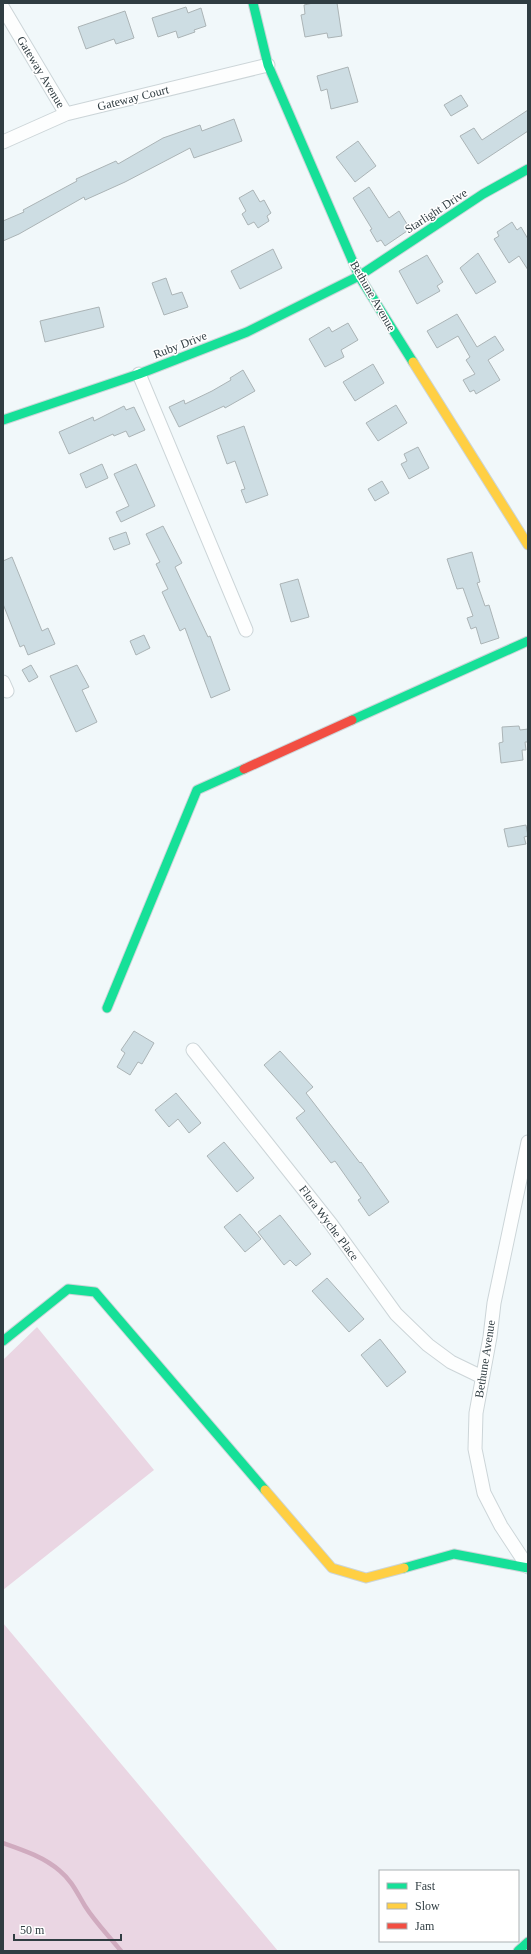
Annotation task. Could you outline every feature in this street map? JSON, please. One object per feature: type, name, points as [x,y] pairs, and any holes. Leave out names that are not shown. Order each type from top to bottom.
[{"type":"street","name":"Bethune Avenue","points":[[253,3],[268,65],[359,276],[528,545]]},
{"type":"street","name":"Gateway Avenue","points":[[3,8],[66,114]]},
{"type":"street","name":"Gateway Court","points":[[3,142],[66,114],[268,65]]},
{"type":"street","name":"Starlight Drive","points":[[359,276],[483,194],[528,169]]},
{"type":"street","name":"Ruby Drive","points":[[3,420],[139,374],[247,332],[359,276]]},
{"type":"street","points":[[139,374],[246,630]]},
{"type":"street","points":[[107,1008],[197,790],[528,641]]},
{"type":"street","name":"Flora Wyche Place","points":[[193,1050],[331,1224],[396,1314],[428,1345],[451,1362],[482,1377]]},
{"type":"street","name":"Bethune Avenue","points":[[528,1142],[494,1303],[490,1337],[476,1414],[475,1450],[484,1493],[501,1526],[528,1568]]},
{"type":"street","points":[[3,1341],[68,1289],[95,1292],[332,1568],[366,1578],[454,1554],[528,1568]]},
{"type":"street","points":[[518,1951],[528,1942]]},
{"type":"shaded area","points":[[37,1327],[154,1470],[3,1590],[3,1360]]},
{"type":"shaded area","points":[[3,1623],[278,1951],[3,1951]]},
{"type":"building","points":[[313,3],[337,3],[342,36],[328,38],[327,33],[305,37],[301,15],[305,14],[304,5]]},
{"type":"building","points":[[186,7],[188,13],[201,8],[206,26],[178,38],[176,31],[158,37],[152,18]]},
{"type":"building","points":[[125,11],[134,38],[116,44],[114,39],[86,49],[78,27]]},
{"type":"building","points":[[348,67],[358,102],[331,109],[327,89],[321,91],[317,76]]},
{"type":"building","points":[[461,95],[468,106],[451,116],[444,105]]},
{"type":"building","points":[[528,110],[528,131],[478,164],[460,136],[474,128],[482,140]]},
{"type":"building","points":[[234,119],[242,141],[194,158],[190,148],[125,182],[85,200],[84,197],[19,234],[3,241],[3,221],[24,212],[23,210],[77,181],[76,179],[116,161],[118,164],[163,138],[200,125],[202,131]]},
{"type":"building","points":[[358,141],[376,166],[355,182],[336,157]]},
{"type":"building","points":[[369,187],[389,218],[399,211],[410,229],[385,246],[381,240],[377,242],[370,230],[372,229],[353,198]]},
{"type":"building","points":[[253,190],[260,202],[264,200],[271,213],[267,216],[269,221],[258,228],[254,222],[248,225],[242,214],[246,211],[239,198]]},
{"type":"building","points":[[512,222],[517,230],[521,227],[528,239],[528,270],[519,256],[509,263],[494,239],[499,236],[497,232]]},
{"type":"building","points":[[273,249],[282,268],[240,289],[231,271]]},
{"type":"building","points":[[478,253],[496,282],[476,294],[460,268]]},
{"type":"building","points":[[427,255],[443,282],[437,286],[440,291],[417,304],[399,271]]},
{"type":"building","points":[[166,278],[172,295],[182,292],[188,307],[164,315],[152,283]]},
{"type":"building","points":[[99,307],[104,327],[45,342],[40,321]]},
{"type":"building","points":[[457,314],[477,347],[495,336],[504,350],[488,360],[500,380],[476,394],[474,390],[470,392],[463,380],[475,374],[466,360],[470,357],[458,336],[437,348],[427,331]]},
{"type":"building","points":[[348,323],[358,340],[341,350],[344,357],[325,367],[309,339],[329,327],[332,332]]},
{"type":"building","points":[[373,364],[384,383],[355,401],[343,382]]},
{"type":"building","points":[[243,370],[255,391],[225,408],[224,406],[179,427],[169,407],[184,400],[185,404],[212,391],[231,380],[230,378]]},
{"type":"building","points":[[396,405],[407,423],[378,441],[366,423]]},
{"type":"building","points":[[124,406],[126,410],[134,407],[145,430],[129,437],[126,431],[114,436],[113,434],[69,454],[59,432],[93,417],[94,421]]},
{"type":"building","points":[[244,426],[268,495],[246,503],[241,490],[245,489],[235,461],[227,464],[217,436]]},
{"type":"building","points":[[418,447],[429,468],[409,479],[401,464],[407,461],[404,454]]},
{"type":"building","points":[[102,464],[108,478],[86,488],[80,474]]},
{"type":"building","points":[[136,464],[155,506],[121,522],[116,512],[129,506],[114,474]]},
{"type":"building","points":[[382,481],[389,493],[375,501],[368,489]]},
{"type":"building","points":[[163,526],[182,563],[175,567],[208,637],[210,636],[230,690],[211,698],[185,628],[180,631],[162,592],[168,589],[156,564],[160,562],[146,534]]},
{"type":"building","points":[[126,532],[130,544],[114,550],[109,538]]},
{"type":"building","points":[[472,552],[480,582],[477,583],[485,606],[489,605],[499,638],[481,644],[476,627],[471,629],[467,618],[473,616],[463,588],[457,589],[447,559]]},
{"type":"building","points":[[12,557],[42,631],[48,628],[55,644],[28,655],[24,645],[20,647],[3,604],[3,561]]},
{"type":"building","points":[[298,579],[309,617],[291,622],[280,584]]},
{"type":"building","points":[[144,635],[150,648],[136,655],[130,641]]},
{"type":"building","points":[[31,665],[38,677],[29,682],[22,670]]},
{"type":"building","points":[[77,665],[89,687],[82,690],[97,722],[76,732],[50,676]]},
{"type":"building","points":[[519,726],[520,730],[528,729],[528,742],[525,742],[526,750],[522,750],[523,760],[501,763],[499,743],[503,742],[502,727]]},
{"type":"building","points":[[526,825],[528,836],[524,837],[526,844],[508,847],[504,829]]},
{"type":"building","points":[[134,1031],[154,1043],[142,1064],[138,1062],[130,1075],[117,1067],[125,1053],[121,1050]]},
{"type":"building","points":[[280,1051],[313,1087],[306,1093],[360,1163],[361,1162],[389,1202],[369,1216],[358,1200],[361,1198],[335,1161],[331,1163],[296,1118],[305,1111],[264,1065]]},
{"type":"building","points":[[176,1093],[201,1123],[189,1133],[178,1119],[169,1127],[155,1110]]},
{"type":"building","points":[[224,1142],[254,1178],[237,1192],[207,1156]]},
{"type":"building","points":[[240,1214],[261,1239],[245,1252],[224,1227]]},
{"type":"building","points":[[280,1215],[311,1254],[296,1266],[290,1260],[284,1265],[258,1232]]},
{"type":"building","points":[[327,1278],[364,1319],[349,1332],[312,1291]]},
{"type":"building","points":[[380,1339],[406,1372],[387,1387],[361,1355]]},
{"type":"waterway","points":[[3,1843],[26,1851],[54,1866],[60,1871],[71,1883],[93,1918],[121,1951]]},
{"type":"traffic: fast","points":[[253,3],[268,65],[359,276],[413,362]]},
{"type":"traffic: fast","points":[[3,420],[139,374],[247,332],[359,276],[483,194],[528,169]]},
{"type":"traffic: fast","points":[[352,720],[528,641]]},
{"type":"traffic: fast","points":[[107,1008],[197,790],[244,769]]},
{"type":"traffic: fast","points":[[3,1341],[68,1289],[95,1292],[265,1490]]},
{"type":"traffic: fast","points":[[404,1568],[454,1554],[528,1568]]},
{"type":"traffic: fast","points":[[518,1951],[528,1942]]},
{"type":"traffic: slow","points":[[413,362],[528,545]]},
{"type":"traffic: slow","points":[[265,1490],[332,1568],[366,1578],[404,1568]]},
{"type":"traffic: jam","points":[[244,769],[352,720]]}]
